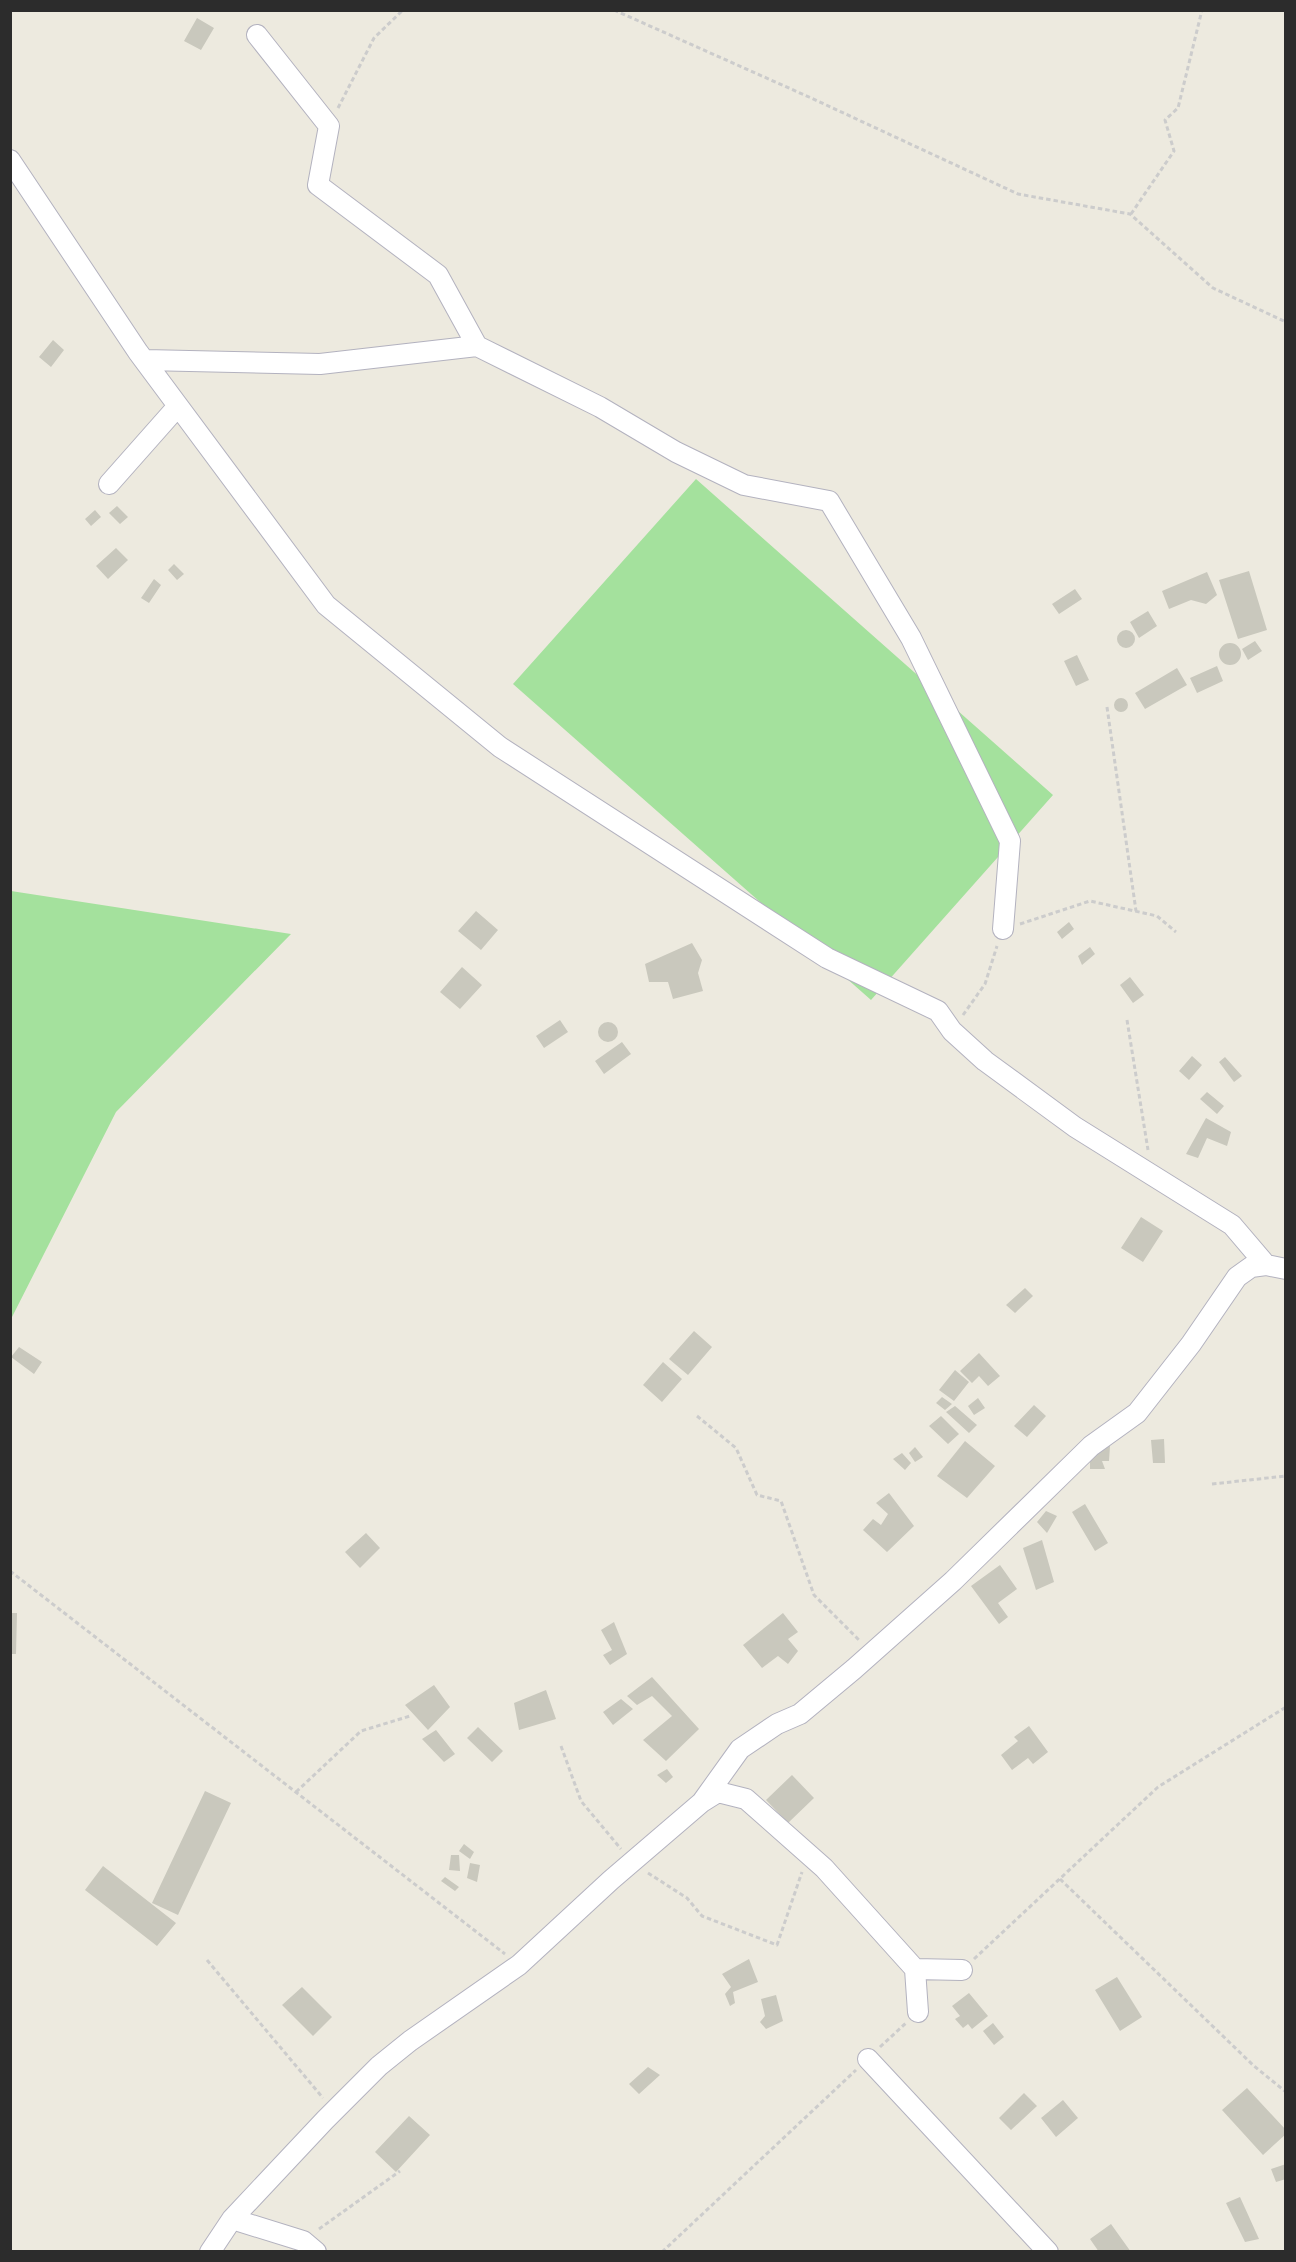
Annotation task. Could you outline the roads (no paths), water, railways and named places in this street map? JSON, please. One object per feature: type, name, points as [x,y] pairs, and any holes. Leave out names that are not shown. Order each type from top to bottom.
[{"type":"street","points":[[257,35],[329,126],[318,185],[438,275],[477,346]]},
{"type":"street","points":[[10,160],[145,360],[326,605],[500,747],[827,958],[938,1011],[952,1031],[985,1061],[1076,1127],[1232,1225],[1276,1267]]},
{"type":"street","points":[[145,360],[320,364],[477,346],[600,407],[676,452],[744,485],[829,501],[911,638],[1010,841],[1003,929]]},
{"type":"street","points":[[110,484],[178,406]]},
{"type":"street","points":[[702,1802],[740,1749],[777,1724],[800,1714],[953,1581],[1091,1446],[1137,1413],[1191,1344],[1237,1276],[1251,1267],[1276,1267]]},
{"type":"street","points":[[210,2252],[232,2219],[379,2066],[410,2041],[519,1965],[631,1863],[702,1802],[718,1792],[746,1799],[824,1868],[915,1969],[918,2012]]},
{"type":"street","points":[[915,1969],[962,1970]]},
{"type":"street","points":[[868,2059],[1048,2252]]},
{"type":"street","points":[[232,2219],[309,2246]]}]
